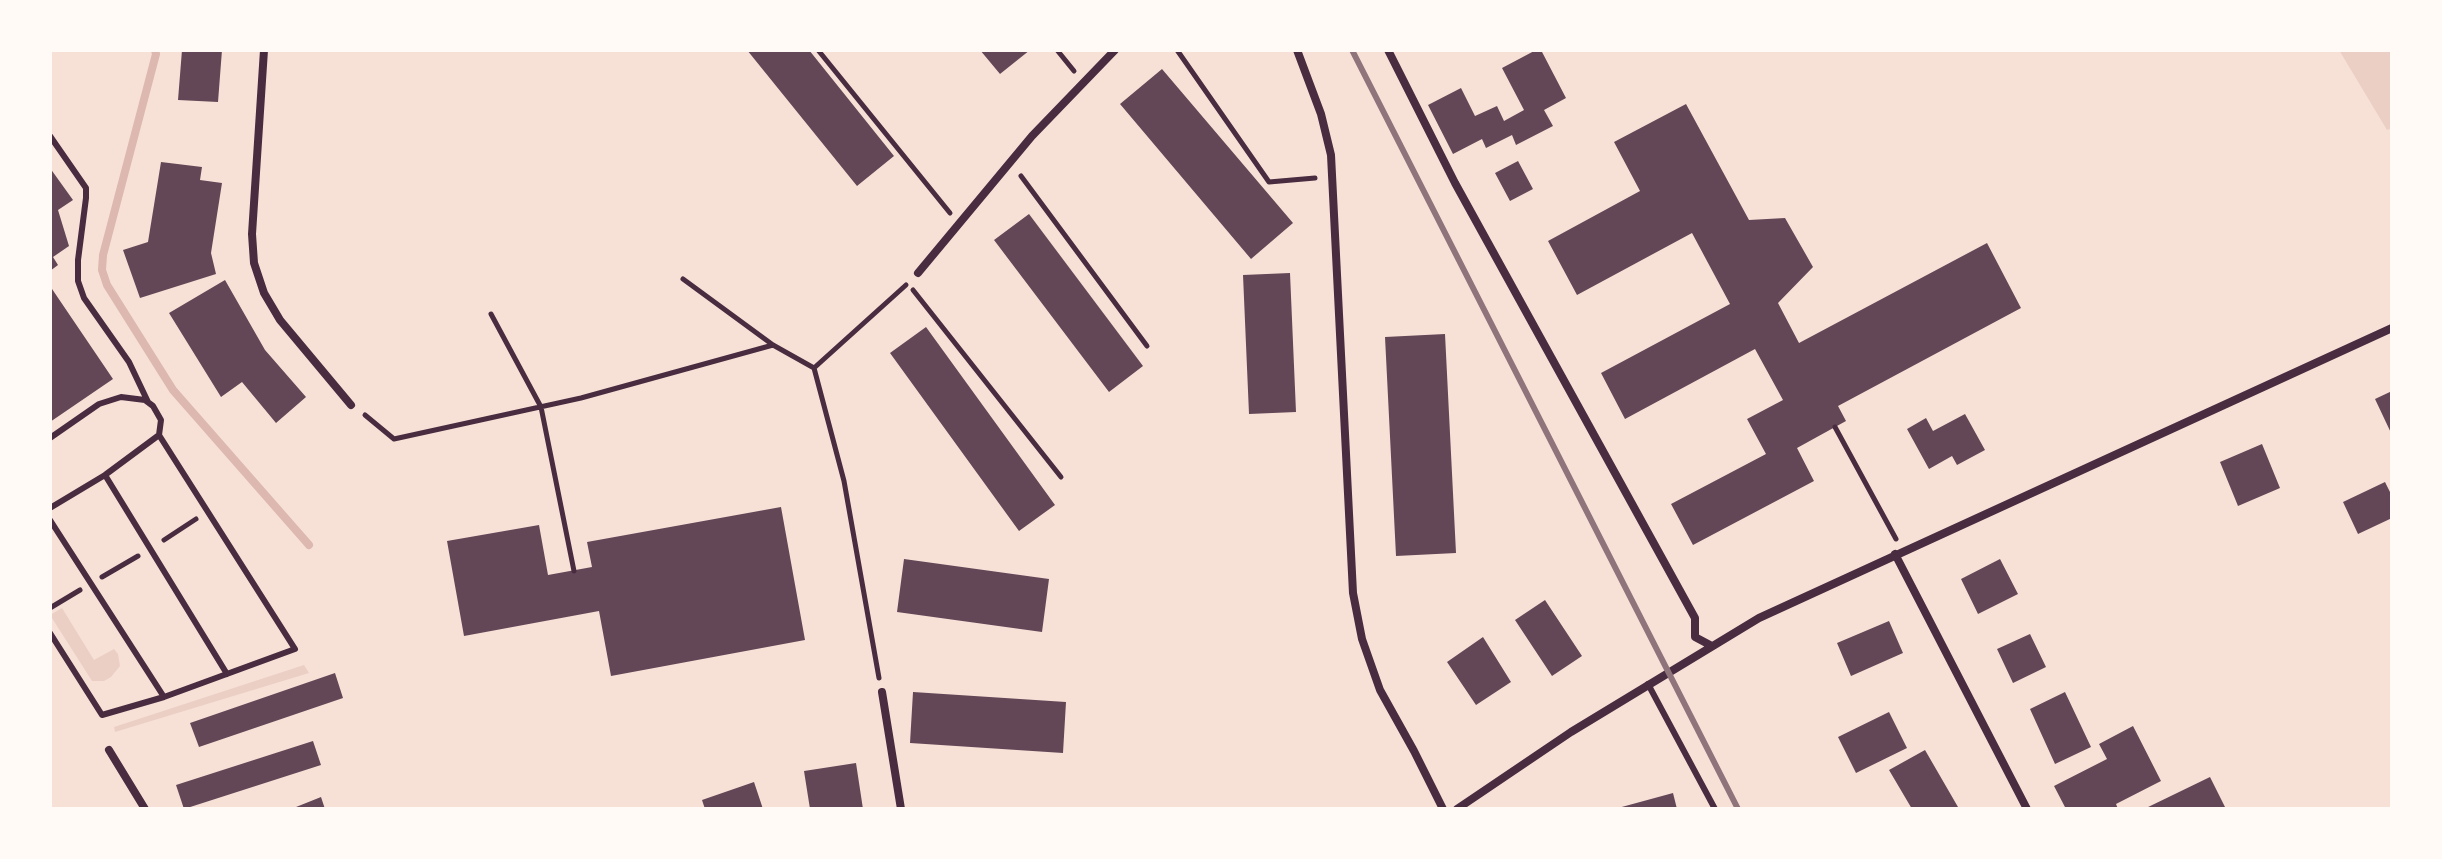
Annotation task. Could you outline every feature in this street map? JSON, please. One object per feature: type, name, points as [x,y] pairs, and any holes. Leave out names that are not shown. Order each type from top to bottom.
[{"type":"street","points":[[264,50],[252,234],[254,263],[264,293],[280,320],[351,405]]},
{"type":"street","points":[[918,273],[1010,162],[1115,50]]},
{"type":"street","points":[[1297,50],[1321,114],[1331,155],[1353,593],[1362,639],[1380,690],[1443,809]]},
{"type":"street","points":[[1388,50],[1450,173],[1695,618],[1695,637],[1710,645]]},
{"type":"street","points":[[1457,809],[1571,732],[1759,618],[2392,328]]},
{"type":"street","points":[[1899,552],[2027,809]]},
{"type":"street","points":[[882,692],[901,809]]},
{"type":"street","points":[[109,750],[145,809]]},
{"type":"lane","points":[[50,136],[86,188],[78,260],[78,281],[84,298],[129,362],[148,402],[158,412],[161,420],[159,435],[295,649],[164,697],[102,715],[50,633]]},
{"type":"lane","points":[[50,438],[99,404],[121,397],[148,402]]},
{"type":"lane","points":[[50,508],[105,475],[159,435]]},
{"type":"lane","points":[[105,475],[227,674]]},
{"type":"lane","points":[[50,520],[164,697]]},
{"type":"lane","points":[[1648,684],[1715,809]]},
{"type":"path","points":[[818,50],[958,223]]},
{"type":"path","points":[[1057,50],[1084,82]]},
{"type":"path","points":[[1177,50],[1269,182],[1332,176]]},
{"type":"path","points":[[1010,162],[1147,346]]},
{"type":"path","points":[[683,279],[773,345],[814,368],[844,481],[882,692]]},
{"type":"path","points":[[814,368],[907,283],[1061,477]]},
{"type":"path","points":[[491,314],[541,407],[574,571]]},
{"type":"path","points":[[351,405],[394,439],[541,407],[773,345]]},
{"type":"path","points":[[1835,427],[1899,552]]},
{"type":"path","points":[[50,608],[209,511]]},
{"type":"shaded area","points":[[2339,50],[2392,50],[2392,128],[2387,130]]},
{"type":"shaded area","points":[[62,608],[94,660],[114,649],[118,654],[120,666],[111,677],[104,681],[92,681],[50,615]]},
{"type":"shaded area","points":[[304,665],[309,673],[115,732],[114,727]]},
{"type":"building","points":[[182,50],[222,50],[218,102],[178,100]]},
{"type":"building","points":[[747,50],[809,50],[894,156],[857,186]]},
{"type":"building","points":[[980,50],[1030,50],[1000,74]]},
{"type":"building","points":[[1541,50],[1566,98],[1544,110],[1553,126],[1516,145],[1512,135],[1486,148],[1482,139],[1453,154],[1428,105],[1461,88],[1475,116],[1497,106],[1504,121],[1524,110],[1502,68]]},
{"type":"building","points":[[1162,69],[1293,223],[1251,259],[1120,104]]},
{"type":"building","points":[[1686,104],[1749,220],[1785,218],[1813,267],[1778,303],[1799,343],[1987,243],[2021,308],[1838,406],[1846,421],[1797,448],[1814,481],[1693,545],[1671,504],[1766,454],[1747,419],[1783,400],[1755,349],[1625,419],[1601,373],[1730,304],[1692,233],[1577,295],[1548,241],[1640,191],[1614,142]]},
{"type":"building","points":[[1518,161],[1533,189],[1510,201],[1495,173]]},
{"type":"building","points":[[161,162],[202,167],[200,180],[222,183],[211,253],[216,274],[140,298],[123,250],[148,242]]},
{"type":"building","points":[[50,168],[73,200],[58,210],[69,246],[53,257],[58,265],[50,271]]},
{"type":"building","points":[[1029,214],[1143,366],[1109,392],[994,240]]},
{"type":"building","points":[[1290,273],[1296,412],[1249,414],[1243,275]]},
{"type":"building","points":[[225,280],[265,350],[306,397],[276,423],[242,382],[221,397],[169,313]]},
{"type":"building","points":[[50,286],[113,379],[50,422]]},
{"type":"building","points":[[926,327],[1055,505],[1019,531],[890,353]]},
{"type":"building","points":[[1445,334],[1456,553],[1396,556],[1385,337]]},
{"type":"building","points":[[2392,391],[2392,435],[2375,399]]},
{"type":"building","points":[[1965,414],[1985,450],[1957,465],[1952,456],[1929,469],[1907,429],[1926,418],[1933,431]]},
{"type":"building","points":[[2262,444],[2280,488],[2238,506],[2220,462]]},
{"type":"building","points":[[2385,482],[2392,496],[2392,518],[2358,534],[2343,502]]},
{"type":"building","points":[[781,507],[805,640],[611,676],[599,611],[464,636],[447,541],[539,525],[548,575],[592,567],[587,542]]},
{"type":"building","points":[[904,559],[1049,579],[1042,632],[897,612]]},
{"type":"building","points":[[2000,559],[2018,594],[1978,614],[1961,579]]},
{"type":"building","points":[[1545,600],[1582,656],[1552,676],[1515,620]]},
{"type":"building","points":[[1889,621],[1903,653],[1851,676],[1837,643]]},
{"type":"building","points":[[2030,634],[2046,667],[2013,683],[1997,649]]},
{"type":"building","points":[[1483,637],[1511,682],[1476,705],[1447,662]]},
{"type":"building","points":[[335,673],[343,698],[199,747],[190,723]]},
{"type":"building","points":[[913,692],[1066,702],[1063,753],[910,743]]},
{"type":"building","points":[[2065,692],[2091,747],[2055,764],[2030,709]]},
{"type":"building","points":[[1889,712],[1907,748],[1856,773],[1838,737]]},
{"type":"building","points":[[2133,726],[2161,781],[2116,804],[2118,809],[2066,809],[2054,786],[2107,759],[2099,744]]},
{"type":"building","points":[[313,741],[321,765],[184,809],[176,785]]},
{"type":"building","points":[[1925,750],[1958,807],[1955,809],[1912,809],[1889,770]]},
{"type":"building","points":[[856,763],[863,809],[810,809],[804,771]]},
{"type":"building","points":[[2210,777],[2226,809],[2144,809]]},
{"type":"building","points":[[754,782],[763,809],[705,809],[702,800]]},
{"type":"building","points":[[1673,793],[1677,809],[1618,809],[1618,808]]},
{"type":"building","points":[[321,797],[325,809],[291,809]]},
{"type":"waterway","points":[[155,50],[103,255],[102,270],[107,285],[173,390],[309,545]]},
{"type":"railway","points":[[1352,50],[1738,809]]}]
